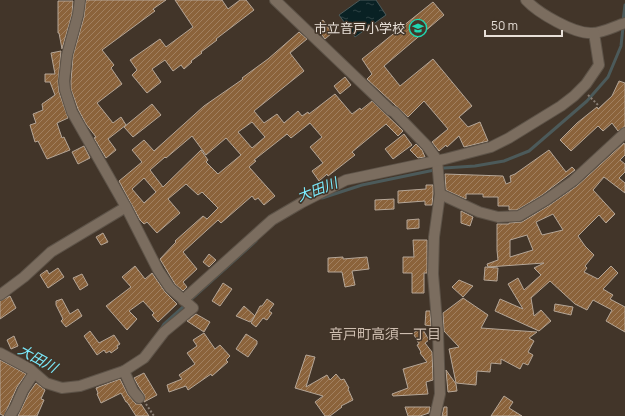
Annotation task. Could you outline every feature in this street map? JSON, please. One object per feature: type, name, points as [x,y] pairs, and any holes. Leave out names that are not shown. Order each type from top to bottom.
[{"type":"street","points":[[0,353],[30,369],[46,383],[62,388],[80,386],[124,371],[144,358],[164,332],[193,308],[170,288],[158,270],[126,207],[72,112],[65,90],[64,81],[67,55],[78,15],[80,0]]},
{"type":"street","points":[[275,0],[390,110],[394,112],[427,146],[437,160],[440,194],[434,237],[433,274],[438,333],[440,394],[435,416]]},
{"type":"street","points":[[526,0],[532,6],[554,20],[581,32],[594,33],[625,23]]},
{"type":"street","points":[[183,300],[272,220],[301,202],[346,180],[490,147],[561,106],[581,88],[599,65],[594,33]]},
{"type":"street","points":[[440,194],[479,212],[498,217],[519,216],[546,200],[573,181],[625,133]]},
{"type":"street","points":[[0,294],[24,277],[51,252],[126,207]]},
{"type":"street","points":[[124,371],[133,391],[139,398]]},
{"type":"street","points":[[10,416],[23,390],[34,373]]},
{"type":"path","points":[[581,88],[598,105]]},
{"type":"path","points":[[139,398],[145,403],[154,416]]},
{"type":"water","points":[[360,0],[376,0],[386,15],[355,37],[339,15]]},
{"type":"building","points":[[86,0],[166,0],[153,9],[155,11],[102,50],[114,65],[111,68],[122,84],[97,103],[113,123],[121,117],[126,125],[108,139],[116,150],[106,158],[94,138],[96,137],[86,124],[78,109],[71,89],[73,56],[84,17]]},
{"type":"building","points":[[175,0],[222,0],[228,9],[240,0],[246,0],[254,10],[216,39],[217,40],[201,52],[202,53],[191,61],[192,62],[184,69],[181,65],[173,71],[165,60],[152,69],[161,82],[147,93],[132,75],[137,70],[130,60],[160,39],[166,47],[193,27]]},
{"type":"building","points":[[58,1],[73,1],[72,14],[62,49],[58,33]]},
{"type":"building","points":[[433,2],[444,15],[384,66],[400,86],[433,59],[472,106],[459,117],[468,127],[480,122],[488,141],[464,147],[459,136],[447,147],[446,145],[439,151],[432,142],[448,129],[424,101],[408,117],[367,79],[372,74],[362,59]]},
{"type":"building","points":[[323,20],[332,33],[325,39],[315,26]]},
{"type":"building","points":[[299,32],[307,39],[290,53],[304,71],[254,111],[264,123],[277,114],[284,123],[298,111],[302,116],[308,112],[309,114],[335,94],[352,114],[360,108],[361,110],[372,101],[403,131],[398,136],[386,124],[352,152],[355,155],[328,176],[327,174],[319,181],[312,171],[323,163],[310,147],[322,137],[310,123],[291,138],[287,134],[254,160],[256,161],[249,167],[275,196],[264,205],[258,198],[255,200],[252,196],[221,223],[218,220],[183,252],[197,269],[183,282],[187,287],[183,291],[175,284],[160,259],[176,242],[175,241],[203,216],[207,219],[218,208],[202,192],[198,195],[186,184],[168,199],[180,213],[157,233],[147,222],[144,224],[140,220],[119,181],[142,162],[132,150],[144,140],[154,151],[204,106],[243,79],[242,78],[268,59]],"holes":[[[252,122],[265,137],[252,148],[238,132]],[[192,136],[206,155],[226,138],[241,155],[218,174],[206,162],[208,160],[201,150],[163,187],[150,170],[165,157],[166,158]],[[144,178],[156,192],[144,203],[132,189]]]},
{"type":"building","points":[[61,51],[58,82],[59,92],[68,118],[57,123],[62,138],[64,137],[70,150],[47,159],[38,141],[35,142],[30,125],[36,123],[33,114],[43,110],[42,104],[55,95],[50,82],[45,82],[45,74],[55,74],[51,53]]},
{"type":"building","points":[[345,77],[351,85],[340,94],[334,86]]},
{"type":"building","points":[[619,81],[625,83],[625,127],[618,131],[612,123],[603,131],[598,126],[571,151],[560,140],[577,123],[597,107],[598,109],[612,96]]},
{"type":"building","points":[[152,104],[161,115],[133,137],[124,127]]},
{"type":"building","points":[[404,134],[412,145],[393,159],[385,149]]},
{"type":"building","points":[[624,143],[625,155],[620,160],[625,164],[625,172],[619,178],[625,183],[625,193],[604,177],[593,190],[615,214],[606,223],[599,215],[578,236],[594,255],[585,266],[587,268],[584,272],[598,279],[611,266],[618,273],[603,289],[613,295],[610,299],[625,307],[625,332],[606,321],[612,310],[593,300],[587,310],[575,304],[550,281],[531,298],[534,316],[541,310],[551,321],[539,331],[495,311],[500,299],[523,309],[508,284],[518,278],[524,290],[541,275],[534,268],[544,263],[488,267],[487,264],[498,260],[497,224],[522,222],[577,186]],"holes":[[[553,214],[563,230],[542,235],[536,222]],[[527,235],[533,250],[510,257],[510,240]]]},
{"type":"building","points":[[416,144],[422,150],[425,157],[418,158],[410,150]]},
{"type":"building","points":[[84,146],[90,158],[78,164],[72,152]]},
{"type":"building","points":[[549,150],[566,172],[572,167],[575,170],[542,195],[517,210],[509,210],[509,206],[498,206],[498,197],[483,197],[483,194],[466,194],[466,199],[446,190],[445,174],[503,176],[506,184],[511,182],[510,176]]},
{"type":"building","points":[[426,185],[433,185],[432,205],[425,205],[425,201],[398,203],[398,191],[426,189]]},
{"type":"building","points":[[394,199],[394,209],[375,210],[375,200]]},
{"type":"building","points":[[461,211],[473,217],[470,226],[461,223]]},
{"type":"building","points":[[419,219],[419,228],[407,229],[407,220]]},
{"type":"building","points":[[103,233],[108,242],[101,245],[96,237]]},
{"type":"building","points":[[413,240],[427,240],[427,273],[424,273],[424,293],[412,293],[412,273],[403,273],[403,257],[414,257]]},
{"type":"building","points":[[209,254],[216,260],[209,267],[203,262]]},
{"type":"building","points":[[343,257],[343,259],[367,257],[369,269],[352,271],[355,285],[345,287],[342,272],[328,272],[328,258]]},
{"type":"building","points":[[135,266],[145,279],[152,273],[165,292],[177,304],[158,322],[152,315],[154,313],[143,301],[129,311],[137,319],[127,330],[106,306],[131,287],[122,277]]},
{"type":"building","points":[[485,267],[498,268],[497,281],[484,280]]},
{"type":"building","points":[[58,268],[64,277],[48,288],[40,275],[47,270],[49,274]]},
{"type":"building","points":[[82,274],[88,285],[80,290],[73,278]]},
{"type":"building","points":[[459,280],[473,286],[463,297],[452,287]]},
{"type":"building","points":[[223,283],[232,289],[220,306],[212,301]]},
{"type":"building","points":[[10,296],[16,308],[0,319],[0,301]]},
{"type":"building","points":[[463,298],[488,315],[481,328],[537,332],[529,338],[534,341],[528,352],[533,355],[528,365],[523,363],[520,369],[501,359],[501,364],[491,363],[490,372],[477,371],[476,385],[456,383],[449,349],[459,347],[444,331],[443,313]]},
{"type":"building","points":[[62,299],[70,314],[78,309],[82,316],[66,327],[61,321],[63,319],[56,305],[56,301]]},
{"type":"building","points":[[267,299],[274,304],[269,311],[272,313],[267,320],[263,318],[256,327],[251,323],[260,306],[262,306]]},
{"type":"building","points":[[555,304],[573,307],[571,315],[554,311]]},
{"type":"building","points":[[244,306],[255,316],[250,322],[236,316]]},
{"type":"building","points":[[426,311],[430,311],[431,326],[425,325]]},
{"type":"building","points":[[196,314],[210,322],[204,332],[187,321]]},
{"type":"building","points":[[422,328],[429,340],[425,343],[432,352],[433,380],[426,382],[428,394],[393,396],[392,394],[408,388],[403,369],[427,362],[420,353],[421,352],[417,345],[419,344],[413,333]]},
{"type":"building","points":[[90,331],[99,343],[114,335],[120,344],[117,346],[118,348],[111,353],[110,351],[106,353],[104,350],[97,355],[84,336]]},
{"type":"building","points":[[204,333],[215,349],[220,345],[230,356],[226,360],[228,362],[212,376],[211,374],[188,390],[186,386],[169,392],[167,385],[182,379],[179,375],[195,364],[187,353],[197,346],[193,340]]},
{"type":"building","points":[[246,334],[257,341],[257,344],[248,357],[236,349]]},
{"type":"building","points":[[14,336],[18,346],[11,349],[7,340]]},
{"type":"building","points":[[306,355],[315,357],[306,387],[327,375],[330,380],[336,374],[341,380],[344,379],[349,388],[348,389],[353,400],[341,406],[342,407],[330,416],[325,416],[315,402],[323,396],[295,388]]},
{"type":"building","points":[[0,360],[26,374],[17,387],[4,416],[0,414]]},
{"type":"building","points":[[446,370],[456,384],[457,391],[448,392]]},
{"type":"building","points":[[144,373],[157,395],[144,402],[145,396],[134,378]]},
{"type":"building","points":[[120,379],[128,395],[136,404],[141,404],[149,416],[136,416],[121,393],[101,403],[96,388]]},
{"type":"building","points":[[36,383],[45,390],[41,399],[44,400],[37,416],[18,416],[29,393]]},
{"type":"building","points":[[504,396],[513,402],[509,408],[522,416],[491,416]]},
{"type":"building","points":[[405,407],[430,407],[429,413],[420,416],[408,416]]},
{"type":"building","points":[[444,407],[447,407],[447,416],[442,416]]},
{"type":"waterway","name":"大田川","points":[[623,21],[625,5]]},
{"type":"waterway","name":"大田川","points":[[322,198],[362,185],[444,168],[475,166],[504,161],[529,151],[587,101],[608,77],[621,46],[623,27]]},
{"type":"waterway","name":"大田川","points":[[161,329],[164,324],[256,241]]},
{"type":"place","name":"市立音戸小学校","points":[[418,28]]},
{"type":"district","name":"音戸町高須一丁目","points":[[385,333]]}]
